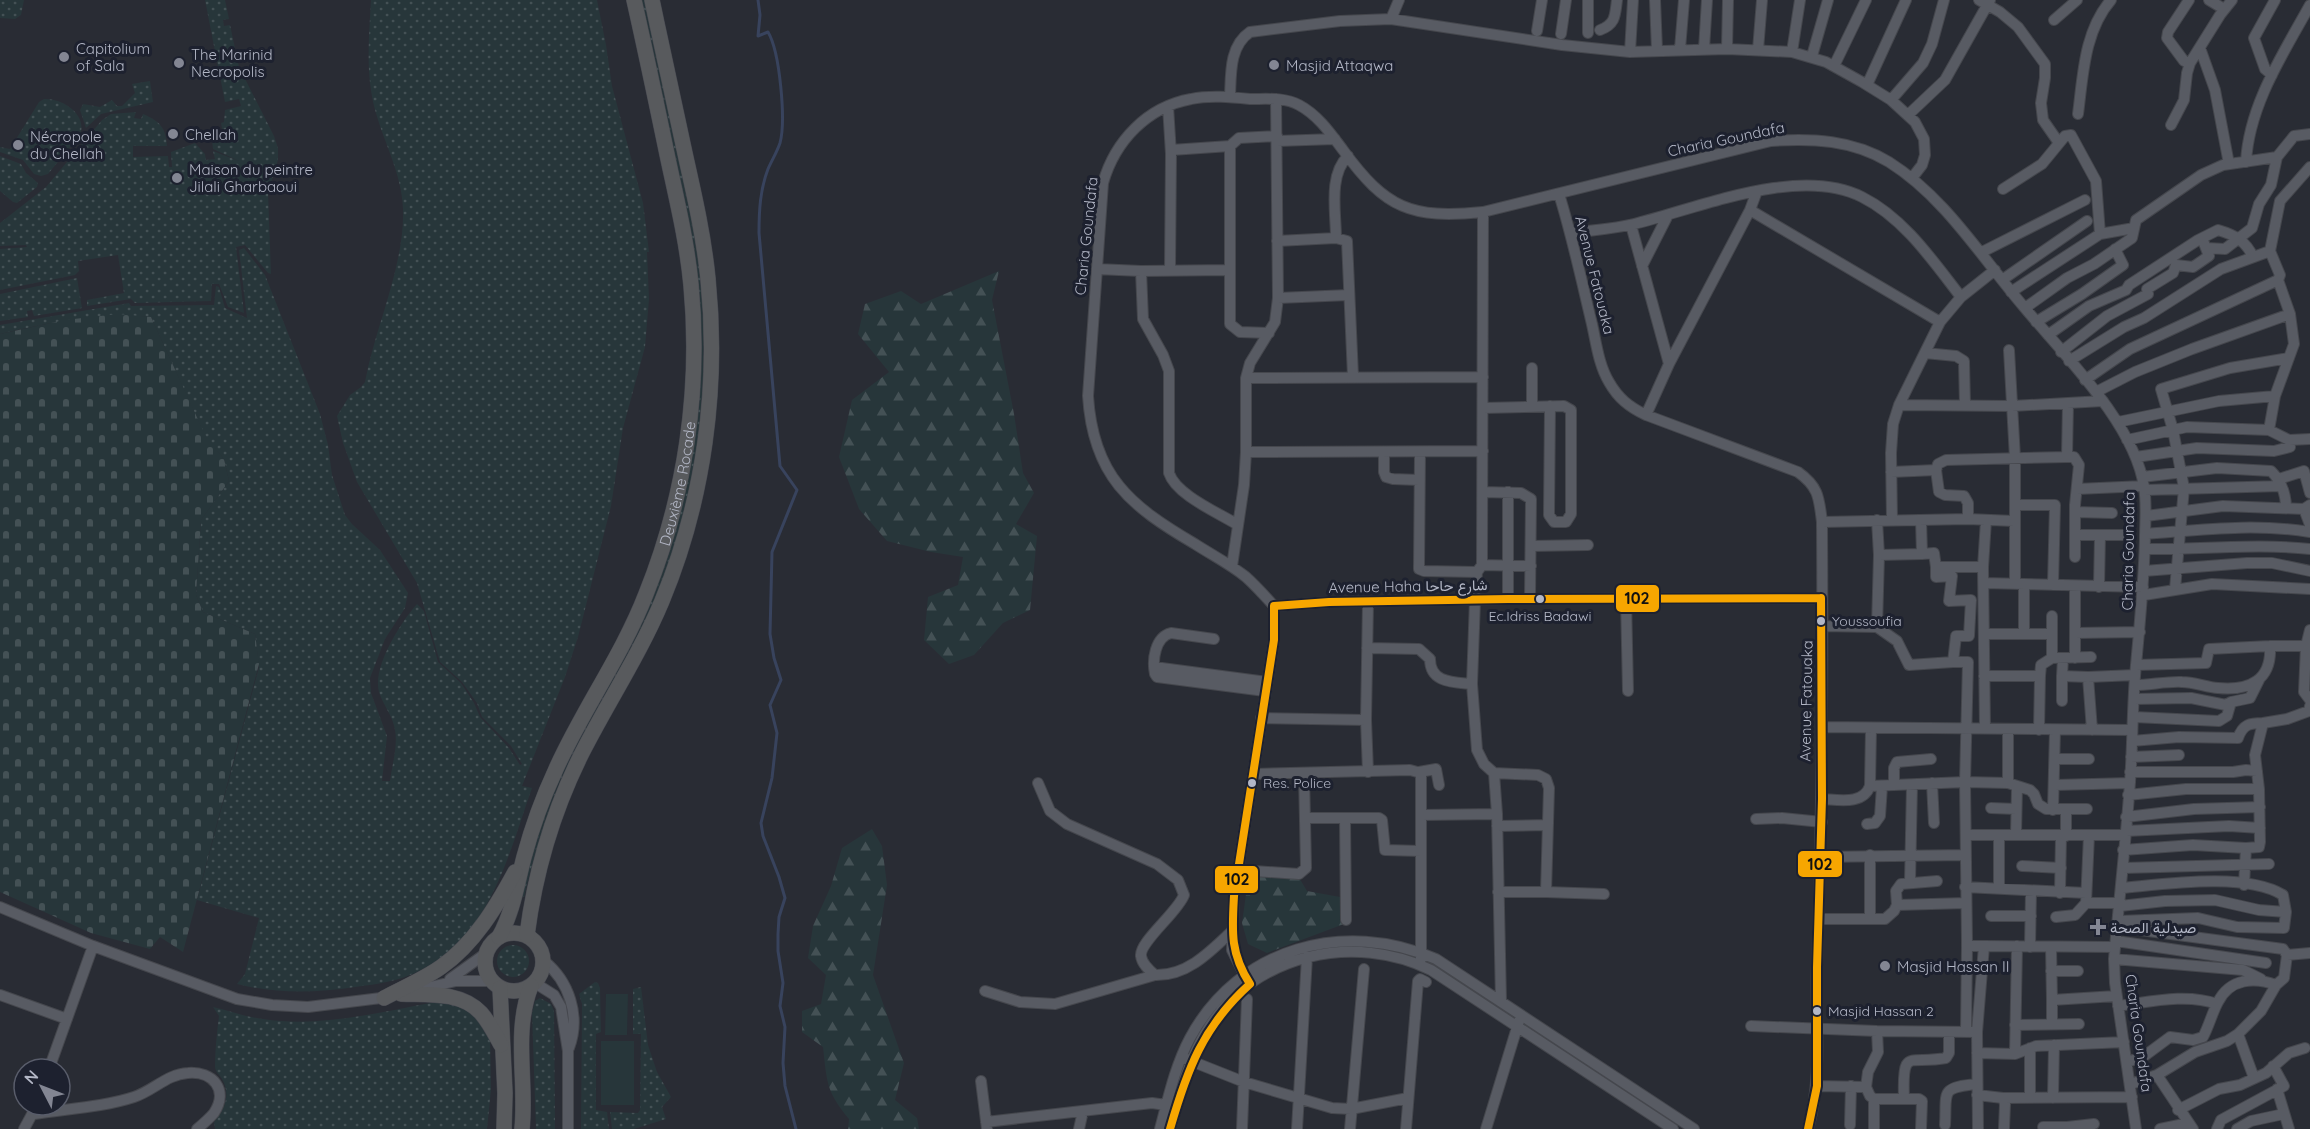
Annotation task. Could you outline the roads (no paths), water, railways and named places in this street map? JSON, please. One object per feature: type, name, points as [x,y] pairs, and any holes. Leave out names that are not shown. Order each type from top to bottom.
[{"type":"highway","name":"Deuxième Rocade","points":[[499,937],[509,917],[525,854],[555,769],[623,647],[646,595],[673,513],[689,429],[694,344],[689,267],[634,0]]},
{"type":"highway","name":"Deuxième Rocade","points":[[527,935],[538,870],[558,806],[580,758],[643,643],[674,570],[691,513],[707,425],[712,336],[705,257],[699,218],[652,0]]},
{"type":"highway","points":[[384,998],[433,972],[459,952],[491,911],[525,854]]},
{"type":"highway","points":[[503,1125],[503,1049],[496,985],[485,965],[486,954],[491,944],[499,937],[510,933],[527,935],[539,945],[544,961],[542,972],[533,984],[524,1008],[521,1029],[524,1096],[522,1129]]},
{"type":"highway","points":[[496,985],[516,992],[533,984]]},
{"type":"highway","points":[[401,994],[453,997],[469,1003],[482,1013],[503,1049]]},
{"type":"street","points":[[1391,19],[1399,0]]},
{"type":"street","points":[[1537,31],[1542,0]]},
{"type":"street","points":[[1561,34],[1566,0]]},
{"type":"street","points":[[1588,0],[1588,33]]},
{"type":"street","points":[[1600,30],[1615,20],[1617,0]]},
{"type":"street","points":[[1630,52],[1633,0]]},
{"type":"street","points":[[1655,0],[1657,50]]},
{"type":"street","points":[[1680,49],[1684,0]]},
{"type":"street","points":[[1704,49],[1707,0]]},
{"type":"street","points":[[1727,49],[1728,0]]},
{"type":"street","points":[[1758,50],[1762,0]]},
{"type":"street","points":[[1792,52],[1800,0]]},
{"type":"street","points":[[1812,56],[1828,0]]},
{"type":"street","points":[[1834,66],[1866,0]]},
{"type":"street","points":[[1867,85],[1906,0]]},
{"type":"street","points":[[1891,100],[1926,57],[1944,0]]},
{"type":"street","points":[[2054,20],[2077,0]]},
{"type":"street","points":[[2078,114],[2085,59],[2098,18],[2111,0]]},
{"type":"street","points":[[2184,61],[2168,40],[2167,35],[2189,0]]},
{"type":"street","points":[[2209,0],[2224,9]]},
{"type":"street","points":[[2171,125],[2184,100],[2187,73],[2199,48],[2232,0]]},
{"type":"street","points":[[2272,75],[2265,69],[2254,38],[2275,0]]},
{"type":"street","points":[[1908,115],[1945,80],[1985,2],[2018,27],[2045,64],[2041,103],[2043,120],[2059,143]]},
{"type":"street","points":[[2246,162],[2251,123],[2272,75],[2310,5]]},
{"type":"street","points":[[1230,97],[1234,53],[1244,36],[1250,32],[1329,22],[1391,19],[1542,42],[1630,52],[1680,49],[1792,52],[1812,56],[1834,66],[1891,100],[1908,115],[1922,132],[1925,147],[1924,161],[1912,178]]},
{"type":"street","points":[[2199,48],[2216,90],[2229,164]]},
{"type":"street","name":"Charia Goundafa","points":[[1274,606],[1258,588],[1232,566],[1142,510],[1124,493],[1101,456],[1090,420],[1088,396],[1103,183],[1112,158],[1137,125],[1168,106],[1188,99],[1230,97],[1289,101],[1304,108],[1319,120],[1373,186],[1398,205],[1409,210],[1440,215],[1483,212],[1762,143],[1800,139],[1829,141],[1852,146],[1887,161],[1912,178],[1936,201],[1982,252],[2011,292],[2096,392],[2118,422],[2136,458],[2144,484],[2146,516],[2144,591],[2135,675],[2122,888],[2114,959],[2117,1001],[2136,1129]]},
{"type":"street","points":[[1232,566],[1246,452],[1246,378],[1250,363],[1275,322],[1278,298],[1276,99]]},
{"type":"street","points":[[1168,106],[1171,150],[1170,270]]},
{"type":"street","points":[[2204,243],[2225,249],[2252,228],[2259,204],[2271,185],[2277,157],[2294,136],[2310,134]]},
{"type":"street","points":[[2003,189],[2042,164],[2067,135],[2073,137],[2096,181],[2100,234]]},
{"type":"street","points":[[1171,150],[1230,146],[1239,138],[1335,139]]},
{"type":"street","points":[[1230,146],[1230,318],[1232,328],[1240,332],[1269,333]]},
{"type":"street","points":[[1336,238],[1336,179],[1339,166],[1348,156]]},
{"type":"street","points":[[2025,308],[2067,278],[2094,264],[2132,238],[2136,220],[2172,192],[2201,174],[2229,164],[2277,157]]},
{"type":"street","points":[[2269,430],[2275,396],[2294,344],[2289,314],[2278,280],[2280,275],[2270,251],[2280,201],[2310,167]]},
{"type":"street","points":[[1571,233],[1631,225],[1757,191],[1792,187],[1832,187],[1863,197],[1895,220],[1934,262],[1961,297]]},
{"type":"street","points":[[1646,415],[1750,210],[1757,191]]},
{"type":"street","name":"Avenue Fatouaka","points":[[1559,194],[1571,233],[1600,356],[1607,379],[1618,395],[1631,408],[1646,415],[1798,472],[1815,488],[1822,522],[1822,822],[1816,1028],[1817,1086],[1808,1129]]},
{"type":"street","points":[[1982,252],[2085,200]]},
{"type":"street","points":[[1750,210],[1940,322]]},
{"type":"street","points":[[1483,212],[1484,451],[1479,569],[1474,600],[1472,684],[1477,750],[1485,764],[1494,773],[1501,1001]]},
{"type":"street","points":[[1642,266],[1668,215]]},
{"type":"street","points":[[2002,280],[2087,221]]},
{"type":"street","points":[[1631,225],[1670,364]]},
{"type":"street","points":[[2011,292],[2100,234],[2134,228]]},
{"type":"street","points":[[2048,335],[2089,306],[2126,290],[2129,285],[2204,243],[2218,230],[2238,238],[2248,246],[2253,257]]},
{"type":"street","points":[[1277,241],[1336,238],[1346,239],[1348,242],[1353,376]]},
{"type":"street","points":[[2061,352],[2107,316],[2148,294],[2146,289],[2173,273],[2176,266],[2193,267],[2209,256],[2204,243]]},
{"type":"street","points":[[2037,322],[2123,265],[2115,249]]},
{"type":"street","points":[[2069,361],[2144,318],[2221,269],[2270,251]]},
{"type":"street","points":[[1097,269],[1230,270]]},
{"type":"street","points":[[1892,520],[1891,437],[1899,405],[1940,322],[1961,297],[1995,270]]},
{"type":"street","points":[[1141,271],[1143,319],[1169,371],[1169,473],[1171,480],[1178,488],[1238,525]]},
{"type":"street","points":[[2085,380],[2130,349],[2278,280]]},
{"type":"street","points":[[1278,298],[1349,295]]},
{"type":"street","points":[[2096,392],[2135,372],[2289,314]]},
{"type":"street","points":[[2009,350],[2014,458],[2014,520],[2024,633]]},
{"type":"street","points":[[1925,353],[1956,356],[1964,361],[1965,405]]},
{"type":"street","points":[[2175,589],[2184,488],[2173,430],[2161,389],[2230,368],[2289,358]]},
{"type":"street","points":[[1532,368],[1532,406]]},
{"type":"street","points":[[1246,378],[1483,377]]},
{"type":"street","points":[[2118,422],[2219,401],[2275,396]]},
{"type":"street","points":[[1899,405],[2012,406],[2103,401]]},
{"type":"street","points":[[2067,456],[2068,403]]},
{"type":"street","points":[[1483,408],[1532,406],[1550,406],[1566,406],[1571,410],[1572,514],[1566,522],[1554,522],[1549,516],[1550,406]]},
{"type":"street","points":[[2127,440],[2187,427],[2269,430],[2289,440],[2310,439]]},
{"type":"street","points":[[2136,458],[2197,448],[2274,451],[2290,447],[2289,440]]},
{"type":"street","points":[[1246,452],[1484,451]]},
{"type":"street","points":[[1384,452],[1386,477],[1419,480]]},
{"type":"street","points":[[1420,452],[1419,569],[1424,571],[1531,566]]},
{"type":"street","points":[[1968,519],[1967,499],[1964,496],[1945,495],[1940,492],[1936,470],[1938,464],[1946,459],[2074,457],[2078,462],[2075,557]]},
{"type":"street","points":[[2144,484],[2181,471],[2217,468],[2271,471],[2280,483],[2286,499],[2286,508]]},
{"type":"street","points":[[2077,489],[2144,484],[2184,488],[2280,483],[2307,468],[2310,493]]},
{"type":"street","points":[[1892,472],[1936,470]]},
{"type":"street","points":[[1483,492],[1525,493],[1531,499],[1530,599]]},
{"type":"street","points":[[1508,492],[1508,599]]},
{"type":"street","points":[[2014,505],[2055,505],[2112,513]]},
{"type":"street","points":[[2053,585],[2055,505]]},
{"type":"street","points":[[2146,516],[2223,506],[2307,507],[2310,525]]},
{"type":"street","points":[[1877,520],[1879,555],[1877,627]]},
{"type":"street","points":[[1921,520],[1922,554]]},
{"type":"street","points":[[1984,729],[1983,567],[1986,520]]},
{"type":"street","points":[[1822,522],[2014,520]]},
{"type":"street","points":[[2145,534],[2236,526],[2310,532]]},
{"type":"street","points":[[2075,535],[2125,535]]},
{"type":"street","points":[[2099,587],[2100,535]]},
{"type":"street","points":[[1531,546],[1588,545]]},
{"type":"street","points":[[2145,549],[2252,545],[2310,549]]},
{"type":"street","points":[[1879,555],[1934,553],[1936,577],[1952,576],[1949,601],[1971,600],[1969,636],[1956,636],[1953,663]]},
{"type":"street","points":[[2144,571],[2178,567],[2272,563],[2310,571]]},
{"type":"street","points":[[1936,567],[1983,567]]},
{"type":"street","points":[[1984,583],[2144,591],[2212,584],[2310,589]]},
{"type":"street","points":[[2075,586],[2075,658]]},
{"type":"street","name":"Avenue Haha شارع حاحا","points":[[1274,606],[1329,602],[1508,599],[1821,598]]},
{"type":"street","points":[[1626,599],[1628,691]]},
{"type":"street","points":[[1368,602],[1366,720],[1368,772]]},
{"type":"street","points":[[1247,980],[1232,950],[1232,931],[1275,632],[1274,606]]},
{"type":"street","points":[[2052,616],[2051,634],[2062,676],[2062,701]]},
{"type":"street","points":[[1822,626],[1877,627],[1897,641],[1909,665],[1968,662],[1965,887],[1971,1032],[1977,1053],[1978,1129]]},
{"type":"street","points":[[2310,630],[2306,646],[2304,692],[2310,700]]},
{"type":"street","points":[[2075,633],[2140,632]]},
{"type":"street","points":[[1214,639],[1164,634],[1157,642],[1156,672],[1266,687]]},
{"type":"street","points":[[1985,634],[2051,634]]},
{"type":"street","points":[[2134,699],[2191,698],[2226,705],[2250,698],[2259,680],[2267,671],[2271,660],[2270,646]]},
{"type":"street","points":[[2062,676],[2135,675],[2206,663],[2209,649],[2306,646]]},
{"type":"street","points":[[1367,648],[1419,649],[1430,659],[1431,670],[1437,677],[1447,682],[1472,684]]},
{"type":"street","points":[[2039,730],[2041,665],[2057,658],[2091,657]]},
{"type":"street","points":[[2135,675],[2218,688],[2237,688],[2259,680]]},
{"type":"street","points":[[1984,676],[2040,676]]},
{"type":"street","points":[[2088,677],[2092,730]]},
{"type":"street","points":[[2134,717],[2219,722],[2227,716],[2231,702]]},
{"type":"street","points":[[1822,727],[2092,730],[2132,736],[2238,738],[2241,728],[2249,723],[2288,719],[2309,711],[2310,706]]},
{"type":"street","points":[[1261,718],[1366,720]]},
{"type":"street","points":[[2123,850],[2193,845],[2259,847],[2260,807],[2255,755],[2263,723]]},
{"type":"street","points":[[1822,799],[1859,799],[1867,793],[1870,786],[1871,729]]},
{"type":"street","points":[[2008,729],[2016,809],[2016,835]]},
{"type":"street","points":[[2053,810],[2055,730]]},
{"type":"street","points":[[2131,757],[2179,755]]},
{"type":"street","points":[[1867,824],[1875,823],[1879,819],[1897,762],[1931,759]]},
{"type":"street","points":[[2055,759],[2089,759]]},
{"type":"street","points":[[1254,774],[1410,770],[1419,772],[1436,769],[1438,785]]},
{"type":"street","points":[[2055,785],[2257,771]]},
{"type":"street","points":[[1419,772],[1422,778],[1421,965]]},
{"type":"street","points":[[1494,773],[1538,775],[1546,779],[1549,788],[1546,892]]},
{"type":"street","points":[[1239,870],[1303,873],[1306,868],[1304,774]]},
{"type":"street","points":[[1870,786],[1965,782],[2012,785],[2030,790],[2041,807],[2053,810],[2086,809]]},
{"type":"street","points":[[1038,783],[1050,811],[1067,824],[1157,864],[1178,880],[1184,895],[1180,906],[1156,930],[1142,950],[1141,957],[1145,966],[1155,975]]},
{"type":"street","points":[[1932,783],[1934,823]]},
{"type":"street","points":[[1910,882],[1912,784]]},
{"type":"street","points":[[2128,795],[2186,789],[2259,789]]},
{"type":"street","points":[[2126,817],[2194,809],[2260,807]]},
{"type":"street","points":[[1991,808],[2016,809]]},
{"type":"street","points":[[2060,893],[2066,809]]},
{"type":"street","points":[[1421,815],[1497,814]]},
{"type":"street","points":[[1305,818],[1379,818],[1382,820],[1385,850],[1421,852]]},
{"type":"street","points":[[1345,818],[1346,920]]},
{"type":"street","points":[[1756,819],[1782,818],[1822,822]]},
{"type":"street","points":[[1497,826],[1548,825]]},
{"type":"street","points":[[1966,835],[2064,836],[2229,826],[2260,828]]},
{"type":"street","points":[[2000,835],[2000,889]]},
{"type":"street","points":[[2056,917],[2074,915],[2086,898],[2089,835]]},
{"type":"street","points":[[2244,885],[2246,848]]},
{"type":"street","points":[[1870,855],[1870,920]]},
{"type":"street","points":[[1821,857],[1966,855]]},
{"type":"street","points":[[2123,868],[2269,864]]},
{"type":"street","points":[[2022,866],[2061,868]]},
{"type":"street","points":[[1820,920],[1886,919],[1894,911],[1897,904],[1898,887],[1904,882],[1937,881]]},
{"type":"street","points":[[2119,924],[2198,918],[2237,927],[2283,928],[2286,912],[2283,895],[2272,888],[2218,881],[2122,888]]},
{"type":"street","points":[[1965,887],[2060,893],[2120,905],[2215,900],[2259,910],[2286,912]]},
{"type":"street","points":[[2030,947],[2031,891]]},
{"type":"street","points":[[1498,892],[1604,894]]},
{"type":"street","points":[[1897,904],[1966,903]]},
{"type":"street","points":[[0,908],[203,988],[254,1003],[308,1008],[384,998],[445,982],[468,980],[496,985]]},
{"type":"street","points":[[1990,916],[2031,916]]},
{"type":"street","points":[[2119,924],[2283,949],[2287,955],[2284,978],[2276,985],[2262,1011],[2238,1034],[2227,1041],[2195,1052],[2157,1075],[2131,1084]]},
{"type":"street","points":[[985,991],[1020,1002],[1055,1004],[1155,975],[1180,972],[1210,952],[1232,931]]},
{"type":"street","points":[[1160,1129],[1171,1106],[1186,1059],[1221,1010],[1247,980],[1276,957],[1293,950],[1320,943],[1347,940],[1375,942],[1422,953],[1449,966],[1501,1001],[1520,1020],[1673,1129]]},
{"type":"street","points":[[1967,946],[2051,947],[2116,944],[2266,963]]},
{"type":"street","points":[[53,1057],[93,946]]},
{"type":"street","points":[[1971,1032],[1983,946]]},
{"type":"street","points":[[2015,1053],[2017,946]]},
{"type":"street","points":[[2051,947],[2052,1024]]},
{"type":"street","points":[[1247,980],[1287,963],[1329,952],[1374,952],[1398,957],[1444,976],[1520,1020],[1694,1129]]},
{"type":"street","points":[[2287,955],[2310,952]]},
{"type":"street","points":[[445,982],[486,954]]},
{"type":"street","points":[[1297,1129],[1307,957]]},
{"type":"street","points":[[2114,959],[2243,970],[2276,985]]},
{"type":"street","points":[[544,961],[560,977],[571,999],[573,1034],[568,1051]]},
{"type":"street","points":[[1350,1129],[1364,969]]},
{"type":"street","points":[[2051,971],[2078,971]]},
{"type":"street","points":[[1406,1129],[1418,981],[1420,979],[1426,982]]},
{"type":"street","points":[[2127,1062],[2143,1057],[2170,1037],[2193,1040],[2203,1037],[2224,992],[2237,982],[2261,979]]},
{"type":"street","points":[[533,984],[548,991],[558,1001],[568,1051],[568,1129]]},
{"type":"street","points":[[0,995],[67,1019]]},
{"type":"street","points":[[1242,1129],[1247,999]]},
{"type":"street","points":[[2052,1000],[2201,999],[2217,1004]]},
{"type":"street","points":[[1486,1129],[1520,1020]]},
{"type":"street","points":[[2015,1025],[2079,1024]]},
{"type":"street","points":[[1751,1026],[1971,1032]]},
{"type":"street","points":[[1877,1031],[1878,1052],[1868,1072],[1866,1087],[1870,1096],[1874,1099],[1916,1098],[1922,1101],[1921,1129]]},
{"type":"street","points":[[1904,1098],[1903,1077],[1906,1065],[1913,1059],[1946,1058],[1949,1053],[1949,1032]]},
{"type":"street","points":[[2238,1034],[2254,1078]]},
{"type":"street","points":[[1977,1053],[2015,1053],[2030,1048],[2124,1042]]},
{"type":"street","points":[[2054,1046],[2054,1098]]},
{"type":"street","points":[[2030,1048],[2030,1098]]},
{"type":"street","points":[[2178,1110],[2219,1089],[2240,1085],[2273,1066],[2289,1053],[2305,1048]]},
{"type":"street","points":[[1186,1059],[1244,1082],[1332,1108],[1351,1109],[1408,1098]]},
{"type":"street","points":[[2217,1129],[2221,1120],[2284,1086],[2273,1066]]},
{"type":"street","points":[[72,1105],[125,1100],[142,1094],[178,1074],[202,1074],[216,1082],[220,1095],[214,1113],[197,1129]]},
{"type":"street","points":[[2157,1075],[2178,1110],[2191,1126]]},
{"type":"street","points":[[981,1081],[986,1125],[1152,1103],[1171,1106]]},
{"type":"street","points":[[1817,1086],[1866,1087]]},
{"type":"street","points":[[1851,1086],[1851,1125]]},
{"type":"street","points":[[1944,1125],[1946,1098],[1949,1089],[1955,1086],[2003,1098],[2132,1097]]},
{"type":"street","points":[[2277,1089],[2289,1129]]},
{"type":"street","points":[[2003,1098],[2005,1104],[2004,1129]]},
{"type":"street","points":[[1874,1099],[1874,1129]]},
{"type":"street","points":[[1170,1129],[1171,1106]]},
{"type":"street","points":[[1079,1129],[1083,1111]]},
{"type":"street","points":[[2237,1129],[2251,1121],[2278,1115]]},
{"type":"street","points":[[2043,1127],[2067,1128],[2094,1124]]},
{"type":"street","points":[[2160,1129],[2191,1126]]},
{"type":"waterway","points":[[758,0],[760,15],[758,36],[768,32],[776,55],[781,87],[782,119],[780,143],[763,185],[759,233],[780,466],[797,490],[772,552],[770,634],[781,680],[770,705],[777,733],[772,778],[761,823],[763,836],[785,898],[779,917],[778,934],[783,983],[780,1006],[785,1027],[783,1063],[785,1086],[796,1129]]},
{"type":"place","name":"Capitolium of Sala","points":[[64,57]]},
{"type":"place","name":"The Marinid Necropolis","points":[[179,63]]},
{"type":"place","name":"Masjid Attaqwa","points":[[1274,65]]},
{"type":"place","name":"Chellah","points":[[173,134]]},
{"type":"place","name":"Nécropole du Chellah","points":[[18,145]]},
{"type":"place","name":"Maison du peintre Jilali Gharbaoui","points":[[177,178]]},
{"type":"place","name":"Ec.Idriss Badawi","points":[[1540,599]]},
{"type":"place","name":"Youssoufia","points":[[1821,621]]},
{"type":"place","name":"Res. Police","points":[[1252,783]]},
{"type":"place","name":"صيدلية الصحة","points":[[2098,927]]},
{"type":"place","name":"Masjid Hassan II","points":[[1885,966]]},
{"type":"place","name":"Masjid Hassan 2","points":[[1817,1011]]}]
